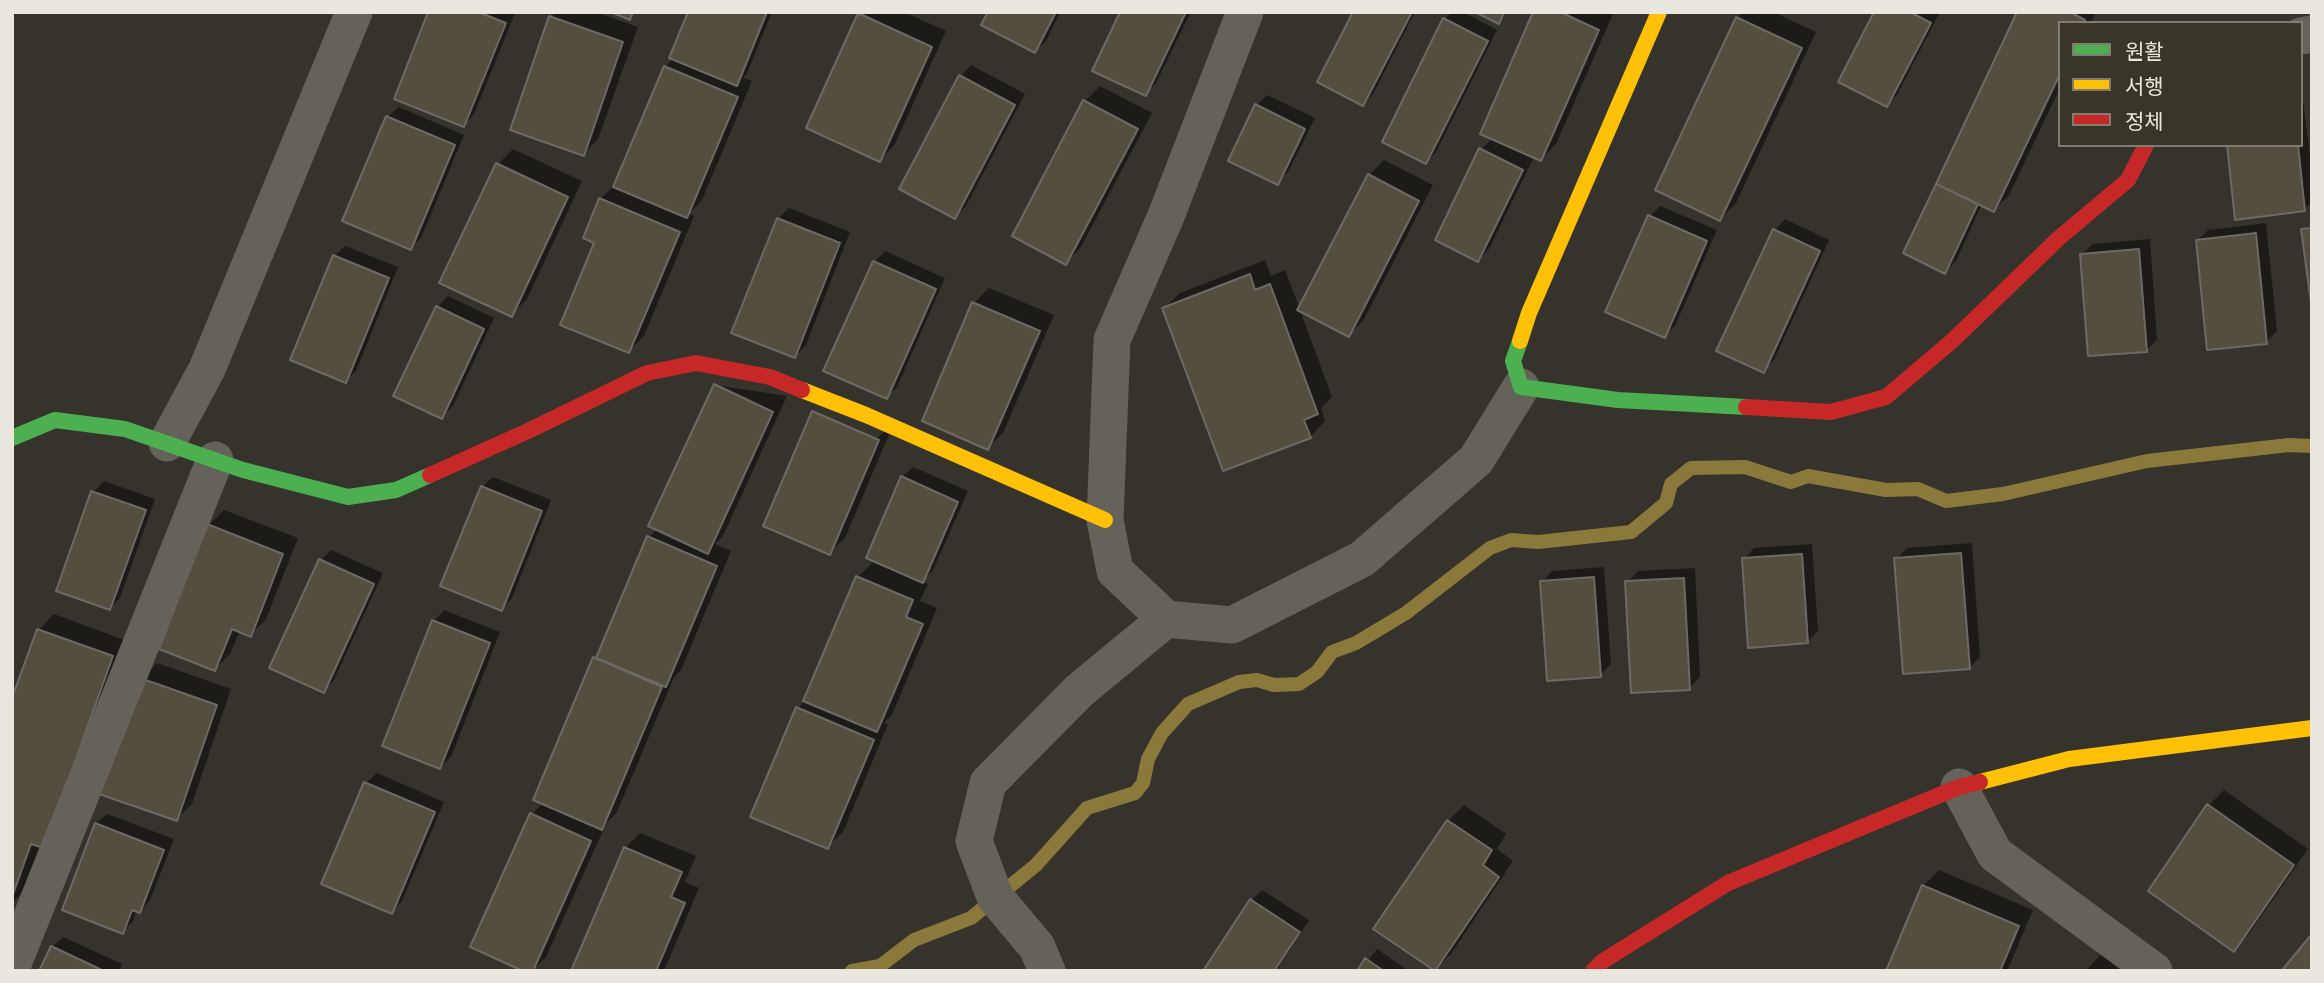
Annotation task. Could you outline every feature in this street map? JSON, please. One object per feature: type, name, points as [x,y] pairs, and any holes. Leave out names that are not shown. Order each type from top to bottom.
[{"type":"street","points":[[167,443],[207,369],[355,12]]},
{"type":"street","points":[[1245,12],[1166,216],[1112,340],[1105,520],[1115,571],[1166,619],[1232,625],[1362,558],[1476,460],[1521,387],[1513,361],[1529,313],[1659,12]]},
{"type":"street","points":[[1521,387],[1618,400],[1831,412],[1886,397],[1952,341],[2059,238],[2128,180],[2145,147]]},
{"type":"street","points":[[12,438],[55,420],[125,429],[243,470],[348,497],[396,490],[647,373],[696,363],[770,377],[866,415],[1105,520]]},
{"type":"street","points":[[12,966],[215,460]]},
{"type":"street","points":[[1048,971],[1037,947],[995,898],[974,841],[988,783],[1079,691],[1166,619]]},
{"type":"street","points":[[1593,971],[1603,961],[1728,883],[1959,787],[2069,759],[2312,728]]},
{"type":"street","points":[[1959,787],[1995,855],[2154,971]]},
{"type":"building","points":[[428,12],[478,12],[506,23],[464,127],[394,99]]},
{"type":"building","points":[[611,12],[633,12],[630,20]]},
{"type":"building","points":[[688,12],[767,12],[737,86],[669,58]]},
{"type":"building","points":[[988,12],[1056,12],[1035,53],[981,25]]},
{"type":"building","points":[[1120,12],[1186,12],[1146,96],[1092,71]]},
{"type":"building","points":[[1353,12],[1412,12],[1363,106],[1317,82]]},
{"type":"building","points":[[1475,12],[1504,12],[1499,24]]},
{"type":"building","points":[[1533,12],[1560,12],[1599,30],[1541,161],[1480,134]]},
{"type":"building","points":[[1874,12],[1910,12],[1931,23],[1887,107],[1838,82]]},
{"type":"building","points":[[2017,12],[2070,12],[2085,20],[2058,21],[2058,78],[1994,212],[1936,184]]},
{"type":"building","points":[[858,13],[932,47],[880,162],[806,128]]},
{"type":"building","points":[[549,16],[623,42],[584,156],[510,130]]},
{"type":"building","points":[[1736,17],[1802,48],[1720,221],[1655,190]]},
{"type":"building","points":[[1443,18],[1488,41],[1426,164],[1382,142]]},
{"type":"building","points":[[664,66],[738,97],[687,218],[613,187]]},
{"type":"building","points":[[959,75],[1015,105],[955,219],[899,189]]},
{"type":"building","points":[[1083,100],[1138,129],[1066,265],[1012,236]]},
{"type":"building","points":[[1255,104],[1305,129],[1278,185],[1228,161]]},
{"type":"building","points":[[386,116],[455,145],[411,250],[342,221]]},
{"type":"building","points":[[2227,147],[2298,147],[2305,211],[2235,220]]},
{"type":"building","points":[[1479,148],[1523,170],[1478,262],[1435,240]]},
{"type":"building","points":[[496,163],[568,197],[512,317],[439,283]]},
{"type":"building","points":[[1368,174],[1419,201],[1349,337],[1297,310]]},
{"type":"building","points":[[1936,184],[1978,204],[1945,274],[1903,253]]},
{"type":"building","points":[[599,198],[680,232],[629,353],[560,325],[594,243],[583,238]]},
{"type":"building","points":[[1648,215],[1707,241],[1665,338],[1605,312]]},
{"type":"building","points":[[777,218],[840,243],[795,358],[731,333]]},
{"type":"building","points":[[2312,228],[2312,310],[2301,229]]},
{"type":"building","points":[[1773,229],[1820,251],[1764,373],[1716,351]]},
{"type":"building","points":[[2256,233],[2267,344],[2207,350],[2196,240]]},
{"type":"building","points":[[2139,249],[2147,352],[2088,356],[2080,254]]},
{"type":"building","points":[[333,255],[389,278],[346,383],[290,360]]},
{"type":"building","points":[[873,261],[936,289],[887,399],[823,371]]},
{"type":"building","points":[[1250,274],[1255,290],[1270,284],[1318,414],[1304,420],[1311,438],[1223,471],[1162,308]]},
{"type":"building","points":[[972,302],[1040,331],[988,450],[922,421]]},
{"type":"building","points":[[436,306],[484,329],[442,419],[393,396]]},
{"type":"building","points":[[714,384],[773,412],[708,554],[648,526]]},
{"type":"building","points":[[812,411],[879,440],[830,555],[763,526]]},
{"type":"building","points":[[901,476],[958,502],[923,583],[866,558]]},
{"type":"building","points":[[481,486],[542,511],[502,611],[440,586]]},
{"type":"building","points":[[91,491],[146,510],[110,610],[56,591]]},
{"type":"building","points":[[207,524],[283,554],[251,637],[232,629],[215,671],[159,649]]},
{"type":"building","points":[[647,536],[717,566],[666,687],[596,658]]},
{"type":"building","points":[[1961,553],[1970,669],[1903,674],[1894,558]]},
{"type":"building","points":[[1802,554],[1808,643],[1748,648],[1742,558]]},
{"type":"building","points":[[319,559],[374,584],[324,693],[269,668]]},
{"type":"building","points":[[856,576],[913,600],[906,617],[923,624],[877,732],[803,701]]},
{"type":"building","points":[[1594,577],[1601,677],[1547,681],[1540,581]]},
{"type":"building","points":[[1684,578],[1690,690],[1631,693],[1625,581]]},
{"type":"building","points":[[432,620],[490,643],[440,769],[382,746]]},
{"type":"building","points":[[37,629],[113,656],[44,848],[31,844],[12,897],[12,698]]},
{"type":"building","points":[[593,657],[662,687],[602,830],[533,800]]},
{"type":"building","points":[[140,678],[217,705],[177,821],[99,794]]},
{"type":"building","points":[[796,707],[874,740],[828,849],[750,817]]},
{"type":"building","points":[[364,782],[435,812],[392,914],[321,884]]},
{"type":"building","points":[[2207,804],[2294,865],[2234,952],[2148,891]]},
{"type":"building","points":[[530,813],[591,841],[533,971],[523,971],[470,947]]},
{"type":"building","points":[[1447,820],[1492,850],[1483,865],[1499,877],[1435,971],[1373,929]]},
{"type":"building","points":[[95,823],[164,850],[140,913],[132,910],[123,934],[62,910]]},
{"type":"building","points":[[624,847],[682,872],[671,897],[685,903],[656,971],[571,971]]},
{"type":"building","points":[[1922,885],[2019,926],[2000,971],[1886,971]]},
{"type":"building","points":[[1250,899],[1300,932],[1274,971],[1203,971]]},
{"type":"building","points":[[2312,934],[2312,971],[2285,971],[2283,969]]},
{"type":"building","points":[[51,946],[104,971],[39,971]]},
{"type":"building","points":[[1365,958],[1384,971],[1357,971]]},
{"type":"waterway","points":[[852,971],[880,966],[914,940],[971,918],[1036,865],[1087,808],[1135,793],[1143,783],[1148,759],[1162,733],[1188,704],[1239,682],[1257,680],[1274,685],[1299,684],[1317,672],[1332,652],[1356,643],[1406,613],[1490,548],[1511,540],[1538,542],[1631,532],[1666,503],[1671,484],[1691,468],[1745,467],[1791,482],[1808,476],[1886,490],[1918,489],[1946,501],[2003,494],[2147,461],[2289,445],[2312,446]]},
{"type":"traffic: fast","points":[[1520,341],[1513,361],[1521,387],[1618,400],[1746,407]]},
{"type":"traffic: fast","points":[[12,438],[55,420],[125,429],[243,470],[348,497],[396,490],[430,475]]},
{"type":"traffic: slow","points":[[1520,341],[1529,313],[1659,12]]},
{"type":"traffic: slow","points":[[802,390],[866,415],[1105,520]]},
{"type":"traffic: slow","points":[[1980,782],[2069,759],[2312,728]]},
{"type":"traffic: jam","points":[[1746,407],[1831,412],[1886,397],[1952,341],[2059,238],[2128,180],[2145,147]]},
{"type":"traffic: jam","points":[[430,475],[647,373],[696,363],[770,377],[802,390]]},
{"type":"traffic: jam","points":[[1593,971],[1603,961],[1728,883],[1959,787],[1980,782]]}]
